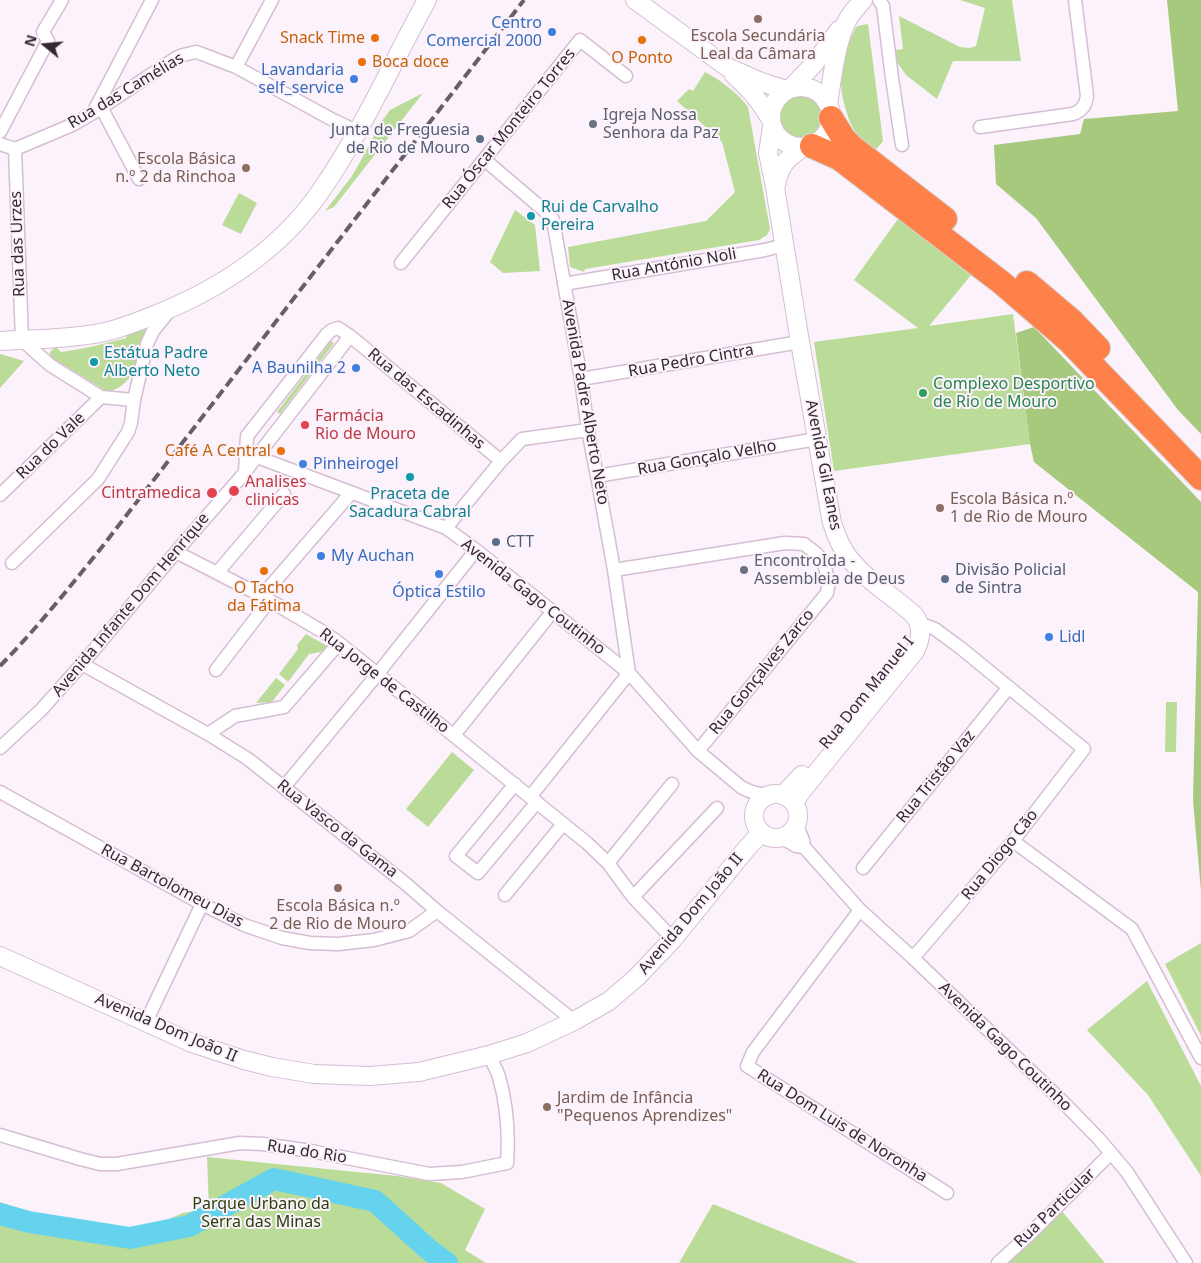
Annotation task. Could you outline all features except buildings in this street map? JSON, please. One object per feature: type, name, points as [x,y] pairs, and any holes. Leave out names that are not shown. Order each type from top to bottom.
[{"type":"highway","points":[[829,111],[844,139],[852,147],[1008,267],[1072,321],[1201,455]]},
{"type":"highway","points":[[807,147],[839,158],[1002,283],[1069,341],[1201,478]]},
{"type":"street","points":[[0,132],[48,41],[43,32],[62,0]]},
{"type":"street","points":[[139,179],[97,110],[152,0]]},
{"type":"street","points":[[236,67],[272,0]]},
{"type":"street","points":[[635,0],[726,68],[749,88],[759,100],[776,135],[782,142],[791,146],[807,147]]},
{"type":"street","points":[[771,123],[771,109],[780,94],[789,89],[814,64],[862,0]]},
{"type":"street","points":[[879,0],[883,6],[902,145]]},
{"type":"street","points":[[980,127],[1073,114],[1084,106],[1087,96],[1075,0]]},
{"type":"street","points":[[0,340],[67,338],[125,327],[191,300],[226,280],[271,246],[302,215],[358,132],[422,2]]},
{"type":"street","points":[[775,187],[782,166],[790,156],[820,141],[830,127],[829,111],[836,59],[841,35],[847,20]]},
{"type":"street","name":"Rua Óscar Monteiro Torres","points":[[401,263],[580,40],[626,76]]},
{"type":"street","name":"Rua das Camélias","points":[[15,149],[72,125],[176,58],[196,52],[236,67],[358,132]]},
{"type":"street","points":[[726,68],[761,82],[789,89],[803,86],[812,88],[826,100],[829,111]]},
{"type":"street","name":"Avenida Gil Eanes","points":[[771,123],[768,153],[832,523],[837,536],[850,558],[868,577],[914,615],[919,623],[935,630],[962,649],[1084,749]]},
{"type":"street","points":[[0,144],[15,149]]},
{"type":"street","name":"Rua das Urzes","points":[[15,149],[22,340]]},
{"type":"street","name":"Avenida Padre Alberto Neto","points":[[485,160],[553,220],[588,430],[614,570],[629,673]]},
{"type":"street","name":"Rua António Noli","points":[[564,284],[755,252],[784,245]]},
{"type":"street","points":[[12,563],[98,479],[128,432],[147,344],[153,331],[172,309]]},
{"type":"street","points":[[245,472],[247,436],[327,334],[338,328],[350,336],[257,457]]},
{"type":"street","name":"Rua das Escadinhas","points":[[350,336],[501,462]]},
{"type":"street","points":[[22,340],[50,365],[101,397],[134,400]]},
{"type":"street","name":"Rua Pedro Cintra","points":[[581,380],[800,342]]},
{"type":"street","name":"Rua do Vale","points":[[0,495],[101,397]]},
{"type":"street","points":[[446,528],[522,439],[588,430]]},
{"type":"street","name":"Rua Gonçalo Velho","points":[[597,476],[817,439]]},
{"type":"street","name":"Avenida Infante Dom Henrique","points":[[0,748],[41,710],[82,664],[257,457]]},
{"type":"street","name":"Avenida Gago Coutinho","points":[[257,457],[446,528],[629,673],[698,751],[741,787],[757,794],[783,798]]},
{"type":"street","points":[[216,670],[265,598],[351,493]]},
{"type":"street","points":[[217,573],[284,494]]},
{"type":"street","name":"Rua Gonçalves Zarco","points":[[614,570],[785,543],[804,544],[817,554],[824,564],[829,582],[827,593],[698,751]]},
{"type":"street","points":[[284,787],[476,550]]},
{"type":"street","name":"Rua Jorge de Castilho","points":[[176,552],[265,598],[325,633],[378,673],[588,843],[608,863],[633,897],[673,939]]},
{"type":"street","points":[[454,735],[553,611]]},
{"type":"street","name":"Rua Dom Manuel I","points":[[783,798],[908,645],[917,632],[919,623]]},
{"type":"street","points":[[208,734],[235,716],[284,707],[339,643]]},
{"type":"street","name":"Rua Vasco da Gama","points":[[82,664],[208,734],[248,759],[406,884],[574,1021]]},
{"type":"street","points":[[515,784],[456,856],[478,873],[629,673]]},
{"type":"street","name":"Rua Tristão Vaz","points":[[863,868],[1009,687]]},
{"type":"street","name":"Rua Diogo Cão","points":[[913,958],[1013,841],[1084,749]]},
{"type":"street","points":[[608,863],[672,784]]},
{"type":"street","name":"Rua Bartolomeu Dias","points":[[0,792],[202,904],[244,925],[282,938],[329,944],[374,940],[409,931],[437,911]]},
{"type":"street","points":[[763,798],[783,798],[798,810],[797,826],[789,835],[782,838],[768,838],[761,833],[754,822],[754,815],[759,802],[763,798]]},
{"type":"street","points":[[633,897],[717,808]]},
{"type":"street","points":[[505,895],[563,824]]},
{"type":"street","name":"Avenida Gago Coutinho","points":[[797,826],[804,847],[860,910],[913,958],[1062,1101],[1111,1153],[1127,1172],[1186,1263]]},
{"type":"street","name":"Avenida Dom João II","points":[[0,956],[192,1043],[244,1060],[314,1074],[370,1076],[419,1072],[489,1055],[527,1043],[574,1021],[609,1001],[637,978],[673,939],[761,833]]},
{"type":"street","name":"Avenida Gago Coutinho","points":[[782,838],[796,846],[804,847]]},
{"type":"street","points":[[1013,841],[1132,929],[1201,1058]]},
{"type":"street","points":[[146,1022],[202,904]]},
{"type":"street","name":"Rua Dom Luis de Noronha","points":[[860,910],[753,1052],[747,1066],[947,1193]]},
{"type":"street","name":"Rua do Rio","points":[[0,1135],[100,1164],[117,1164],[240,1143],[263,1144],[311,1151],[429,1174],[462,1172],[507,1163],[506,1111],[499,1076],[489,1055]]},
{"type":"street","name":"Rua Particular","points":[[998,1263],[1031,1233],[1111,1153]]},
{"type":"green space","points":[[960,0],[1012,0],[1021,61],[953,61],[937,99],[906,75],[897,62],[894,50],[903,49],[899,16],[960,47],[970,48],[976,46],[985,8]]},
{"type":"green space","points":[[1167,0],[1201,0],[1201,434],[1178,410],[1036,218],[996,184],[994,145],[1080,134],[1084,119],[1178,111]]},
{"type":"green space","points":[[868,24],[883,141],[874,152],[857,135],[847,112],[841,88],[842,70],[851,38],[857,26]]},
{"type":"green space","points":[[705,72],[728,87],[748,107],[770,229],[767,235],[759,240],[585,269],[584,272],[570,267],[568,247],[706,221],[735,192],[722,142],[677,101],[689,89],[693,91]]},
{"type":"green space","points":[[423,93],[334,207],[325,211],[352,176],[390,110]]},
{"type":"green space","points":[[796,94],[804,94],[816,100],[822,116],[816,132],[804,138],[796,138],[784,132],[778,120],[778,112],[784,100]]},
{"type":"green space","points":[[239,193],[257,203],[241,234],[222,225]]},
{"type":"green space","points":[[515,210],[535,225],[540,271],[503,273],[490,262]]},
{"type":"green space","name":"Complexo Desportivo de Rio de Mouro","points":[[898,219],[972,274],[929,326],[1013,314],[1030,444],[834,471],[814,342],[918,328],[854,280]]},
{"type":"green space","points":[[149,326],[136,373],[133,373],[125,383],[114,390],[106,391],[59,362],[55,364],[49,357],[50,352],[54,348],[61,352],[102,344],[126,338],[128,333]]},
{"type":"green space","points":[[1034,327],[1201,502],[1201,891],[1193,800],[1198,592],[1034,462],[1016,333]]},
{"type":"green space","points":[[331,341],[334,343],[280,414],[277,412]]},
{"type":"green space","points":[[0,354],[24,361],[0,388]]},
{"type":"green space","points":[[306,634],[329,647],[326,651],[309,654],[288,682],[279,674],[298,649],[297,645]]},
{"type":"green space","points":[[276,678],[285,685],[272,702],[256,703]]},
{"type":"green space","points":[[1166,702],[1177,702],[1176,752],[1165,752]]},
{"type":"green space","points":[[452,752],[474,770],[428,827],[406,809]]},
{"type":"green space","points":[[1201,943],[1201,1036],[1165,964]]},
{"type":"green space","points":[[1147,981],[1201,1086],[1201,1176],[1148,1095],[1087,1030]]},
{"type":"green space","name":"Parque Urbano da Serra das Minas","points":[[207,1157],[397,1176],[441,1183],[485,1209],[465,1250],[486,1263],[0,1263],[0,1202],[65,1223],[137,1232],[183,1213],[209,1208]]},
{"type":"green space","points":[[713,1204],[858,1263],[679,1263]]},
{"type":"green space","points":[[1061,1210],[1105,1263],[1006,1263]]},
{"type":"waterway","points":[[0,1214],[29,1222],[130,1238],[189,1226],[274,1179],[375,1201],[428,1249],[447,1263]]},
{"type":"railway","points":[[0,666],[65,593],[102,547],[524,0]]},
{"type":"place","name":"Escola Secundária Leal da Câmara","points":[[758,19]]},
{"type":"place","name":"Centro Comercial 2000","points":[[552,32]]},
{"type":"place","name":"Snack Time","points":[[375,38]]},
{"type":"place","name":"O Ponto","points":[[642,40]]},
{"type":"place","name":"Boca doce","points":[[362,62]]},
{"type":"place","name":"Lavandaria self_service","points":[[354,79]]},
{"type":"place","name":"Igreja Nossa Senhora da Paz","points":[[593,124]]},
{"type":"place","name":"Junta de Freguesia de Rio de Mouro","points":[[480,139]]},
{"type":"place","name":"Escola Básica n.º 2 da Rinchoa","points":[[246,168]]},
{"type":"place","name":"Rui de Carvalho Pereira","points":[[531,216]]},
{"type":"place","name":"Estátua Padre Alberto Neto","points":[[94,362]]},
{"type":"place","name":"A Baunilha 2","points":[[356,368]]},
{"type":"place","name":"Complexo Desportivo de Rio de Mouro","points":[[923,393]]},
{"type":"place","name":"Farmácia Rio de Mouro","points":[[305,425]]},
{"type":"place","name":"Café A Central","points":[[281,451]]},
{"type":"place","name":"Pinheirogel","points":[[303,464]]},
{"type":"place","name":"Praceta de Sacadura Cabral","points":[[410,477]]},
{"type":"place","name":"Analises clinicas","points":[[234,491]]},
{"type":"place","name":"Cintramedica","points":[[212,493]]},
{"type":"place","name":"Escola Básica n.º 1 de Rio de Mouro","points":[[940,508]]},
{"type":"place","name":"CTT","points":[[496,542]]},
{"type":"place","name":"My Auchan","points":[[321,556]]},
{"type":"place","name":"EncontroIda - Assembleia de Deus","points":[[744,570]]},
{"type":"place","name":"O Tacho da Fátima","points":[[264,571]]},
{"type":"place","name":"Óptica Estilo","points":[[439,574]]},
{"type":"place","name":"Divisão Policial de Sintra","points":[[945,579]]},
{"type":"place","name":"Lidl","points":[[1049,637]]},
{"type":"place","name":"Escola Básica n.º 2 de Rio de Mouro","points":[[338,888]]},
{"type":"place","name":"Jardim de Infância \"Pequenos Aprendizes\"","points":[[547,1107]]}]
